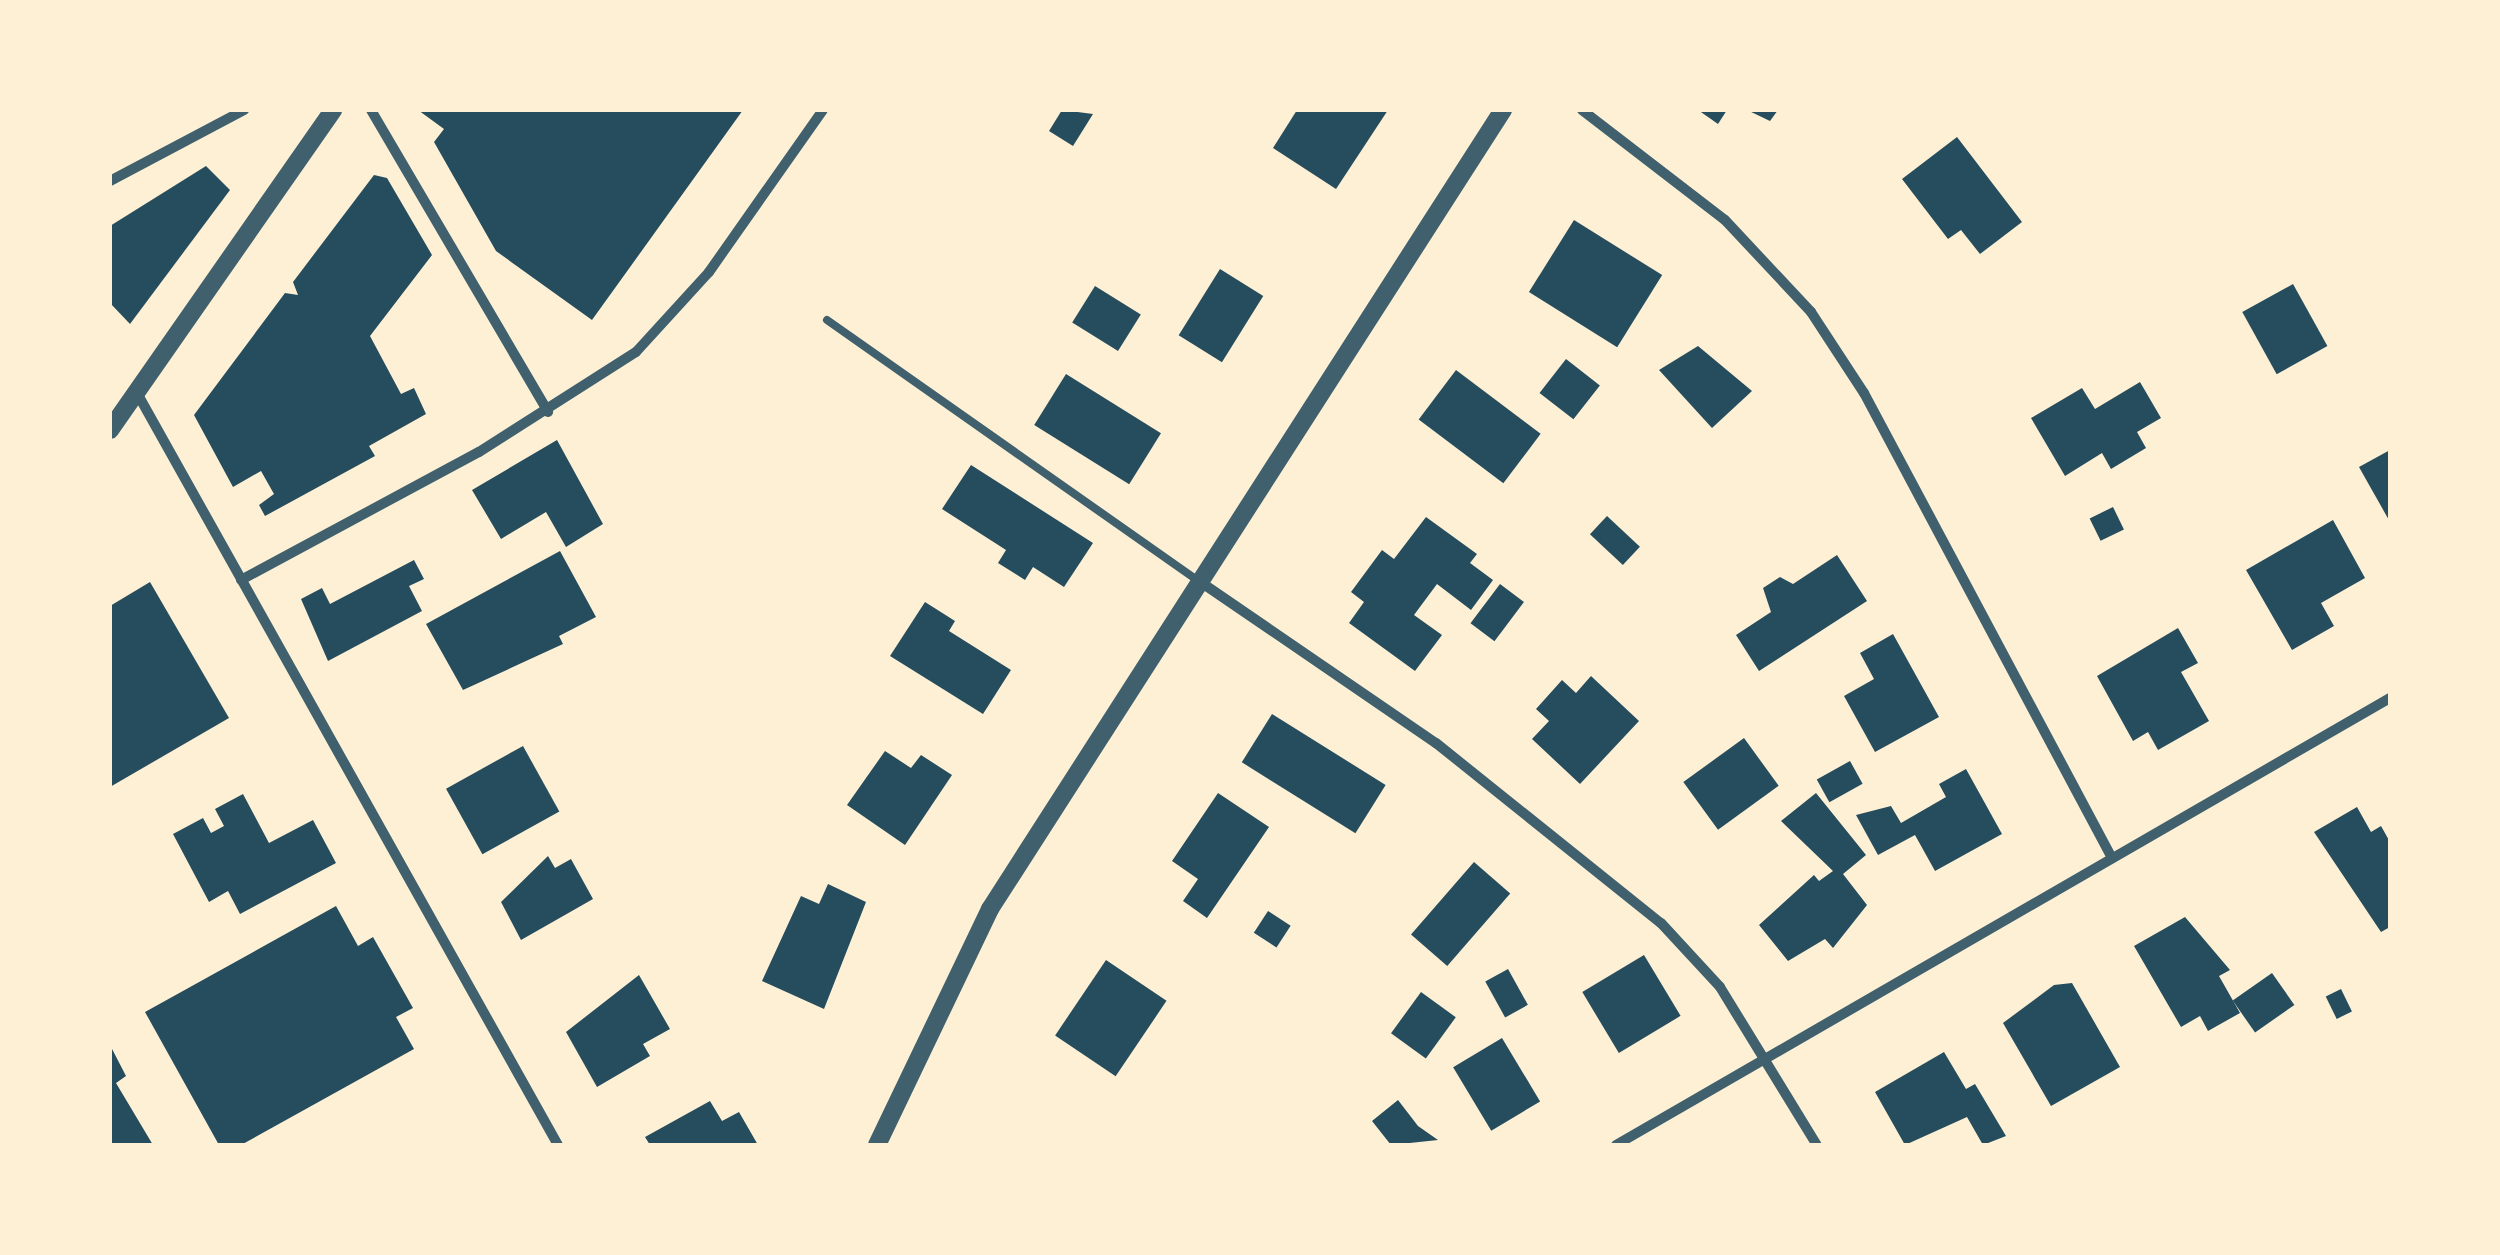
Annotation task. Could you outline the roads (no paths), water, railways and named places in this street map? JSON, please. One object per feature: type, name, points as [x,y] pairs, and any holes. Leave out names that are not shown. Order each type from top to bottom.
[{"type":"street","points":[[110,181],[244,110]]},
{"type":"street","points":[[110,430],[333,110]]},
{"type":"street","points":[[371,110],[548,412]]},
{"type":"street","points":[[241,580],[548,412],[666,324],[822,110]]},
{"type":"street","points":[[877,1145],[990,909],[1503,110]]},
{"type":"street","points":[[1582,110],[1725,220],[1828,336],[2112,858]]},
{"type":"street","points":[[137,393],[558,1145]]},
{"type":"street","points":[[1202,584],[1436,743],[1648,912],[1708,971],[1816,1145]]},
{"type":"street","points":[[1616,1145],[2389,702]]},
{"type":"lane","points":[[827,320],[1202,584]]}]
